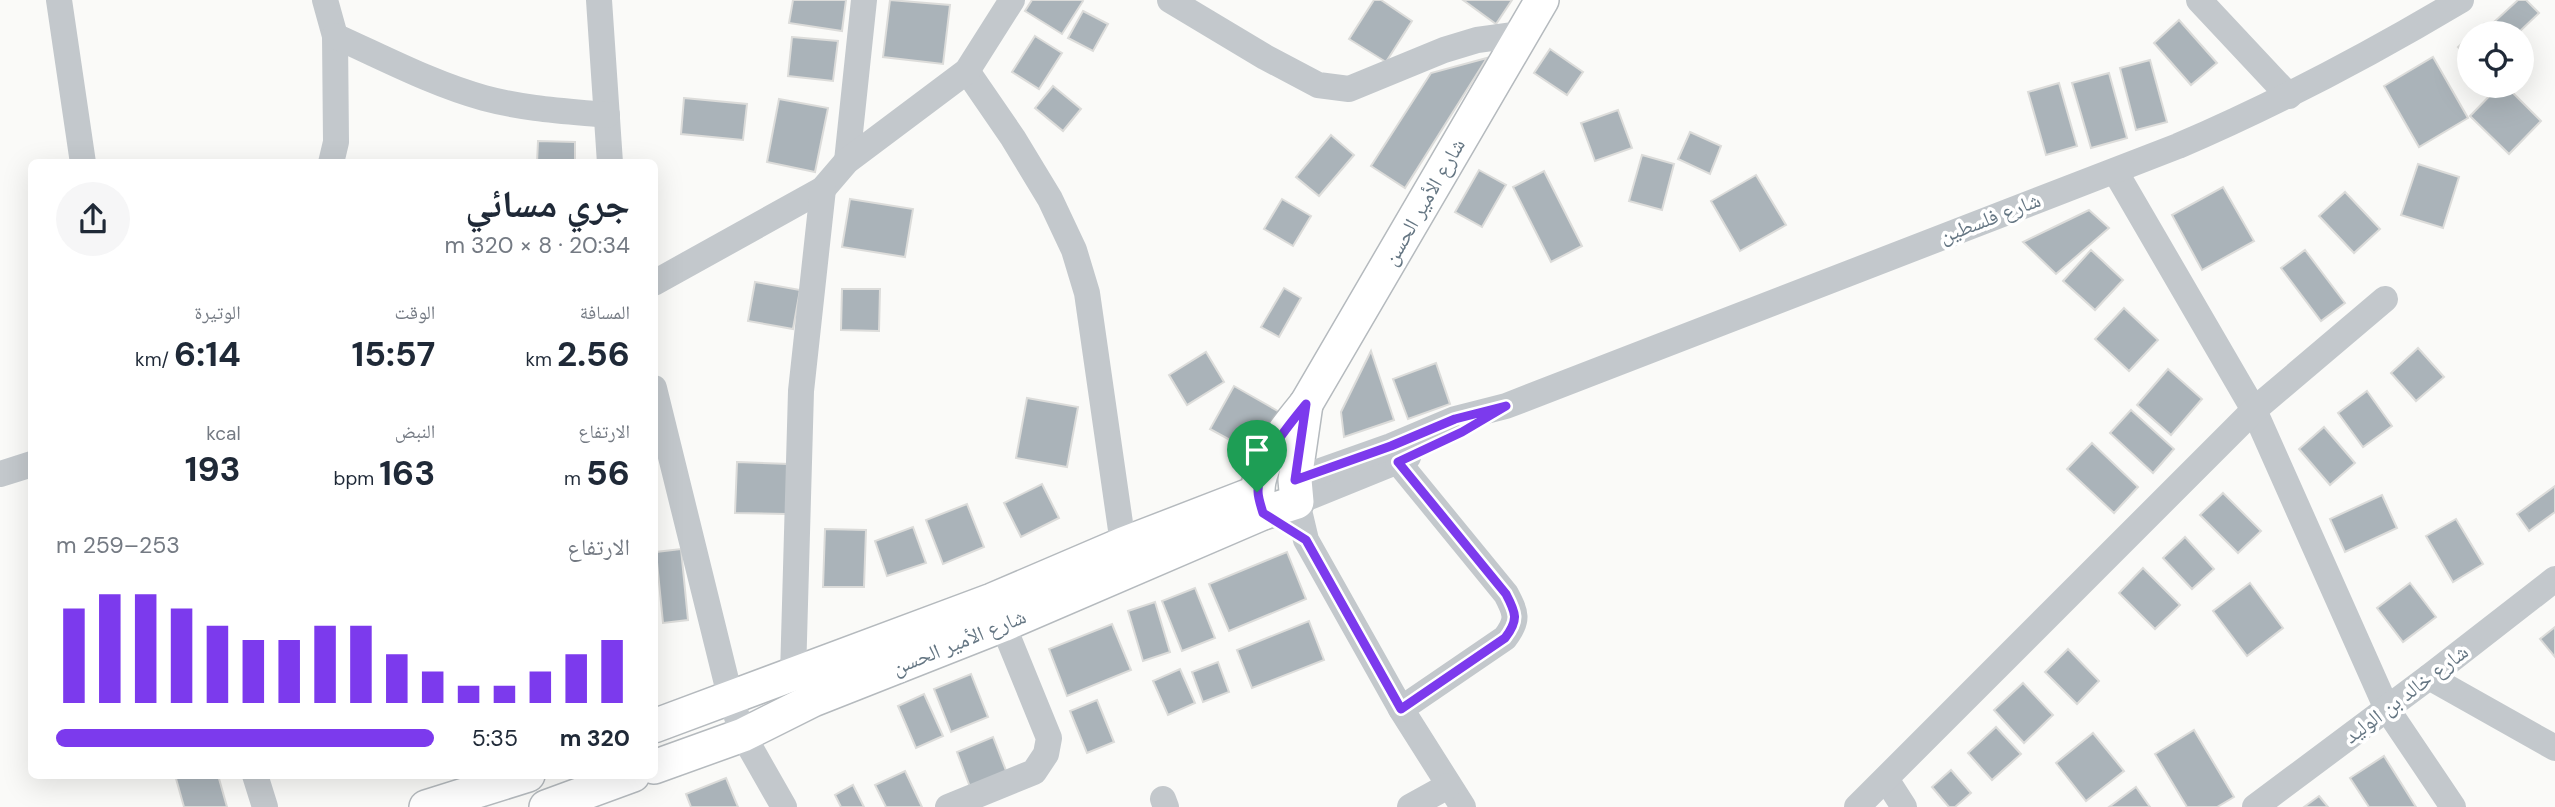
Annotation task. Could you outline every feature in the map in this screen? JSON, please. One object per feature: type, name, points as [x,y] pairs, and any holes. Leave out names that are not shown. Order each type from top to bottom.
[{"type":"main road","name":"شارع الأمير الحسن","points":[[1260,503],[1268,458],[1306,404],[1542,0]]},
{"type":"main road","name":"شارع الأمير الحسن","points":[[658,724],[992,600],[1123,544],[1296,491],[1306,404]]},
{"type":"main road","name":"شارع الأمير الحسن","points":[[658,766],[743,735],[813,700],[1003,625],[1260,503]]},
{"type":"main road","points":[[426,807],[515,779]]},
{"type":"main road","points":[[546,807],[622,779]]},
{"type":"street","points":[[59,0],[82,159]]},
{"type":"street","points":[[325,0],[335,36],[336,142],[332,159]]},
{"type":"street","points":[[599,0],[610,159]]},
{"type":"street","points":[[847,161],[864,0]]},
{"type":"street","points":[[658,282],[823,190],[847,161],[967,71],[1012,0]]},
{"type":"street","points":[[1170,0],[1265,57],[1318,85],[1349,89],[1476,40],[1521,34]]},
{"type":"street","points":[[2199,0],[2288,96]]},
{"type":"street","name":"شارع فلسطين","points":[[1296,491],[1455,419],[1506,406],[1961,228],[2115,171],[2236,121],[2353,63],[2460,0]]},
{"type":"street","points":[[335,36],[412,71],[482,97],[535,109],[607,114]]},
{"type":"street","points":[[967,71],[1013,138],[1050,199],[1074,250],[1087,293],[1123,544]]},
{"type":"street","points":[[2115,171],[2253,410],[2387,709],[2453,807]]},
{"type":"street","points":[[793,675],[801,391],[823,190]]},
{"type":"street","points":[[1857,807],[2253,410],[2385,299]]},
{"type":"street","points":[[658,404],[730,696],[743,735],[784,807]]},
{"type":"street","name":"شارع فلسطين","points":[[1296,491],[1398,462],[1462,432],[1506,406]]},
{"type":"street","points":[[1398,462],[1506,594],[1515,612],[1513,627],[1505,638],[1401,709]]},
{"type":"street","points":[[0,474],[28,465]]},
{"type":"street","points":[[1296,491],[1306,540],[1401,709],[1455,796],[1410,807]]},
{"type":"street","points":[[1260,503],[1306,540]]},
{"type":"street","name":"شارع خالد بن الوليد","points":[[2255,807],[2555,579]]},
{"type":"street","points":[[948,807],[1034,772],[1046,754],[1049,738],[1003,625]]},
{"type":"street","points":[[2429,677],[2555,748]]},
{"type":"street","points":[[256,779],[265,807]]},
{"type":"street","points":[[1886,779],[1904,807]]},
{"type":"building","points":[[793,0],[846,0],[842,31],[789,23]]},
{"type":"building","points":[[890,0],[950,5],[943,64],[883,57]]},
{"type":"building","points":[[1032,0],[1083,1],[1062,34],[1025,11]]},
{"type":"building","points":[[1374,0],[1381,0],[1412,21],[1386,62],[1349,39]]},
{"type":"building","points":[[1463,0],[1512,0],[1496,24]]},
{"type":"building","points":[[2518,0],[2526,0],[2539,13],[2531,21],[2495,21]]},
{"type":"building","points":[[1083,11],[1108,24],[1093,51],[1068,38]]},
{"type":"building","points":[[2179,20],[2217,63],[2191,85],[2154,43]]},
{"type":"building","points":[[1035,36],[1062,53],[1039,89],[1012,72]]},
{"type":"building","points":[[792,37],[838,41],[833,81],[788,76]]},
{"type":"building","points":[[1550,49],[1583,72],[1567,95],[1534,73]]},
{"type":"building","points":[[2433,57],[2468,118],[2419,147],[2384,86]]},
{"type":"building","points":[[1487,58],[1405,188],[1371,166],[1431,73]]},
{"type":"building","points":[[2150,60],[2167,122],[2136,130],[2120,68]]},
{"type":"building","points":[[2109,73],[2127,138],[2091,148],[2072,83]]},
{"type":"building","points":[[2059,83],[2077,146],[2046,155],[2028,92]]},
{"type":"building","points":[[1053,86],[1081,109],[1063,131],[1035,108]]},
{"type":"building","points":[[684,98],[747,104],[743,140],[681,134]]},
{"type":"building","points":[[2487,98],[2518,98],[2541,121],[2509,154],[2470,116]]},
{"type":"building","points":[[779,99],[828,108],[815,172],[767,162]]},
{"type":"building","points":[[1618,110],[1632,148],[1595,161],[1581,123]]},
{"type":"building","points":[[1690,132],[1721,146],[1710,174],[1678,159]]},
{"type":"building","points":[[1331,135],[1354,155],[1319,196],[1296,177]]},
{"type":"building","points":[[538,141],[575,142],[575,159],[537,159]]},
{"type":"building","points":[[1642,155],[1674,164],[1662,210],[1629,201]]},
{"type":"building","points":[[2418,164],[2459,177],[2443,228],[2401,215]]},
{"type":"building","points":[[1479,170],[1506,185],[1482,227],[1455,212]]},
{"type":"building","points":[[1544,171],[1582,246],[1551,262],[1513,187]]},
{"type":"building","points":[[1756,175],[1786,225],[1740,251],[1711,201]]},
{"type":"building","points":[[2223,187],[2254,241],[2202,270],[2172,215]]},
{"type":"building","points":[[2345,192],[2380,229],[2354,253],[2319,216]]},
{"type":"building","points":[[850,199],[913,209],[905,257],[842,247]]},
{"type":"building","points":[[1282,199],[1311,216],[1293,246],[1264,229]]},
{"type":"building","points":[[2089,210],[2109,228],[2056,274],[2023,242]]},
{"type":"building","points":[[2091,250],[2123,280],[2095,310],[2063,281]]},
{"type":"building","points":[[2305,250],[2345,303],[2321,321],[2281,268]]},
{"type":"building","points":[[755,282],[800,290],[793,329],[748,321]]},
{"type":"building","points":[[1284,288],[1301,298],[1279,337],[1261,327]]},
{"type":"building","points":[[842,289],[880,289],[879,331],[841,330]]},
{"type":"building","points":[[2124,308],[2158,340],[2129,371],[2095,339]]},
{"type":"building","points":[[2418,348],[2444,377],[2416,401],[2391,373]]},
{"type":"building","points":[[1371,351],[1394,420],[1344,437],[1341,412]]},
{"type":"building","points":[[1206,352],[1224,382],[1187,405],[1169,375]]},
{"type":"building","points":[[1436,363],[1450,404],[1408,419],[1393,379]]},
{"type":"building","points":[[2168,369],[2202,399],[2171,435],[2137,405]]},
{"type":"building","points":[[1234,386],[1283,414],[1259,456],[1210,429]]},
{"type":"building","points":[[2367,391],[2392,426],[2363,447],[2338,413]]},
{"type":"building","points":[[1027,398],[1078,407],[1067,467],[1016,458]]},
{"type":"building","points":[[2131,410],[2174,449],[2153,473],[2110,433]]},
{"type":"building","points":[[2324,427],[2355,463],[2330,485],[2299,449]]},
{"type":"building","points":[[2092,443],[2138,487],[2114,513],[2067,469]]},
{"type":"building","points":[[737,462],[789,464],[786,514],[735,513]]},
{"type":"building","points":[[1042,484],[1059,518],[1021,537],[1004,503]]},
{"type":"building","points":[[2555,486],[2555,512],[2529,531],[2517,514]]},
{"type":"building","points":[[2223,493],[2261,531],[2238,553],[2200,515]]},
{"type":"building","points":[[2382,495],[2397,528],[2345,552],[2330,519]]},
{"type":"building","points":[[967,504],[984,547],[943,564],[926,520]]},
{"type":"building","points":[[2456,519],[2483,564],[2453,582],[2426,536]]},
{"type":"building","points":[[913,527],[926,563],[887,576],[875,541]]},
{"type":"building","points":[[825,529],[866,530],[864,587],[823,587]]},
{"type":"building","points":[[2185,537],[2214,569],[2192,589],[2163,558]]},
{"type":"building","points":[[681,549],[688,620],[663,623],[658,552]]},
{"type":"building","points":[[1287,552],[1306,599],[1229,631],[1209,584]]},
{"type":"building","points":[[2143,568],[2180,605],[2155,629],[2119,593]]},
{"type":"building","points":[[2250,583],[2283,628],[2247,656],[2213,611]]},
{"type":"building","points":[[2410,583],[2436,617],[2403,642],[2377,608]]},
{"type":"building","points":[[1195,588],[1215,638],[1182,651],[1162,601]]},
{"type":"building","points":[[1155,602],[1170,652],[1143,661],[1128,611]]},
{"type":"building","points":[[1309,621],[1324,660],[1252,688],[1237,650]]},
{"type":"building","points":[[1112,624],[1131,670],[1067,696],[1049,649]]},
{"type":"building","points":[[2555,627],[2555,657],[2540,639]]},
{"type":"building","points":[[2068,649],[2099,681],[2077,704],[2045,672]]},
{"type":"building","points":[[1218,662],[1229,692],[1203,702],[1192,672]]},
{"type":"building","points":[[1180,669],[1195,703],[1168,715],[1153,681]]},
{"type":"building","points":[[971,674],[988,717],[951,732],[934,689]]},
{"type":"building","points":[[2023,683],[2053,715],[2024,743],[1994,710]]},
{"type":"building","points":[[924,694],[943,736],[916,748],[898,706]]},
{"type":"building","points":[[1097,700],[1114,742],[1087,753],[1070,711]]},
{"type":"building","points":[[1996,727],[2021,754],[1992,780],[1968,753]]},
{"type":"building","points":[[2194,730],[2234,797],[2217,807],[2187,807],[2155,754]]},
{"type":"building","points":[[2093,733],[2124,771],[2086,801],[2056,763]]},
{"type":"building","points":[[993,737],[1010,781],[973,795],[957,752]]},
{"type":"building","points":[[2384,756],[2416,807],[2369,807],[2350,778]]},
{"type":"building","points":[[1951,770],[1971,793],[1955,807],[1949,807],[1932,787]]},
{"type":"building","points":[[905,771],[922,807],[886,807],[875,785]]},
{"type":"building","points":[[726,778],[738,807],[691,807],[686,794]]},
{"type":"building","points":[[176,779],[219,779],[227,807],[184,807]]},
{"type":"building","points":[[853,785],[864,807],[841,807],[835,795]]},
{"type":"building","points":[[2136,787],[2150,807],[2109,807]]},
{"type":"building","points":[[2319,796],[2328,807],[2304,807]]},
{"type":"route","points":[[1306,404],[1295,480],[1391,446],[1455,419],[1506,406],[1462,432],[1398,462],[1506,594],[1515,612],[1513,627],[1505,638],[1401,709],[1306,540],[1263,513],[1257,492],[1268,458],[1306,404]]}]
